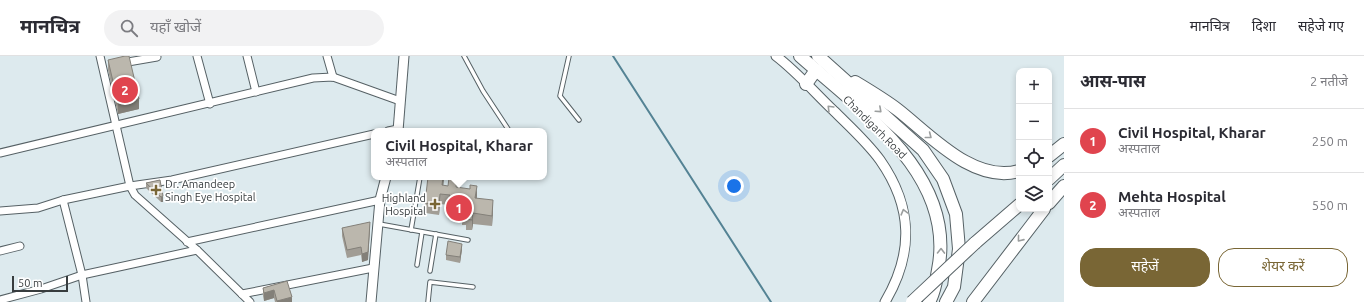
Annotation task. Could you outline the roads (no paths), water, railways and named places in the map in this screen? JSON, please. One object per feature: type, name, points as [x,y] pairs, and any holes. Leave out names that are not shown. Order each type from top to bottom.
[{"type":"highway","name":"Chandigarh Road","points":[[800,56],[880,128],[912,163],[934,202],[941,229],[941,256],[934,294],[929,302]]},
{"type":"highway","points":[[818,56],[923,150],[943,179],[956,214],[959,249],[954,288],[946,302]]},
{"type":"highway","points":[[806,84],[816,70]]},
{"type":"highway","points":[[840,75],[879,96],[966,163],[992,172],[1016,171]]},
{"type":"highway","points":[[1052,154],[1064,144]]},
{"type":"highway","points":[[1052,176],[1064,165]]},
{"type":"highway","points":[[1052,200],[1064,186]]},
{"type":"highway","points":[[912,302],[975,243],[1016,208]]},
{"type":"highway","points":[[972,302],[1042,212]]},
{"type":"street","points":[[100,56],[130,186],[135,195],[197,250],[250,302]]},
{"type":"street","points":[[197,56],[210,104]]},
{"type":"street","points":[[247,56],[256,92]]},
{"type":"street","points":[[327,56],[333,77]]},
{"type":"street","points":[[398,128],[404,56]]},
{"type":"street","points":[[776,56],[806,84],[880,159],[897,188],[906,216],[907,245],[902,267],[885,302]]},
{"type":"street","points":[[103,67],[157,57]]},
{"type":"street","points":[[0,153],[210,104],[313,78],[333,77],[400,101]]},
{"type":"street","points":[[0,211],[27,210],[63,200],[130,186],[172,180],[371,135]]},
{"type":"street","points":[[370,302],[380,200],[385,180]]},
{"type":"street","points":[[63,200],[82,275],[86,302]]},
{"type":"street","points":[[187,242],[380,200]]},
{"type":"street","points":[[0,251],[20,246]]},
{"type":"street","points":[[0,300],[41,289],[82,275],[197,250]]},
{"type":"street","points":[[242,294],[373,268]]},
{"type":"lane","points":[[464,56],[492,105],[507,128]]},
{"type":"lane","points":[[569,56],[560,96],[579,120]]},
{"type":"lane","points":[[411,230],[419,180]]},
{"type":"lane","points":[[378,224],[468,240]]},
{"type":"lane","points":[[417,265],[422,232]]},
{"type":"lane","points":[[430,271],[436,234]]},
{"type":"lane","points":[[428,302],[430,282],[474,287]]},
{"type":"waterway","points":[[613,56],[771,302]]},
{"type":"place","name":"Mehta Hospital","points":[[125,90]]},
{"type":"place","name":"Dr. Amandeep Singh Eye Hospital","points":[[156,190]]},
{"type":"place","name":"Highland Hospital","points":[[435,204]]},
{"type":"place","name":"Civil Hospital, Kharar","points":[[459,208]]}]
